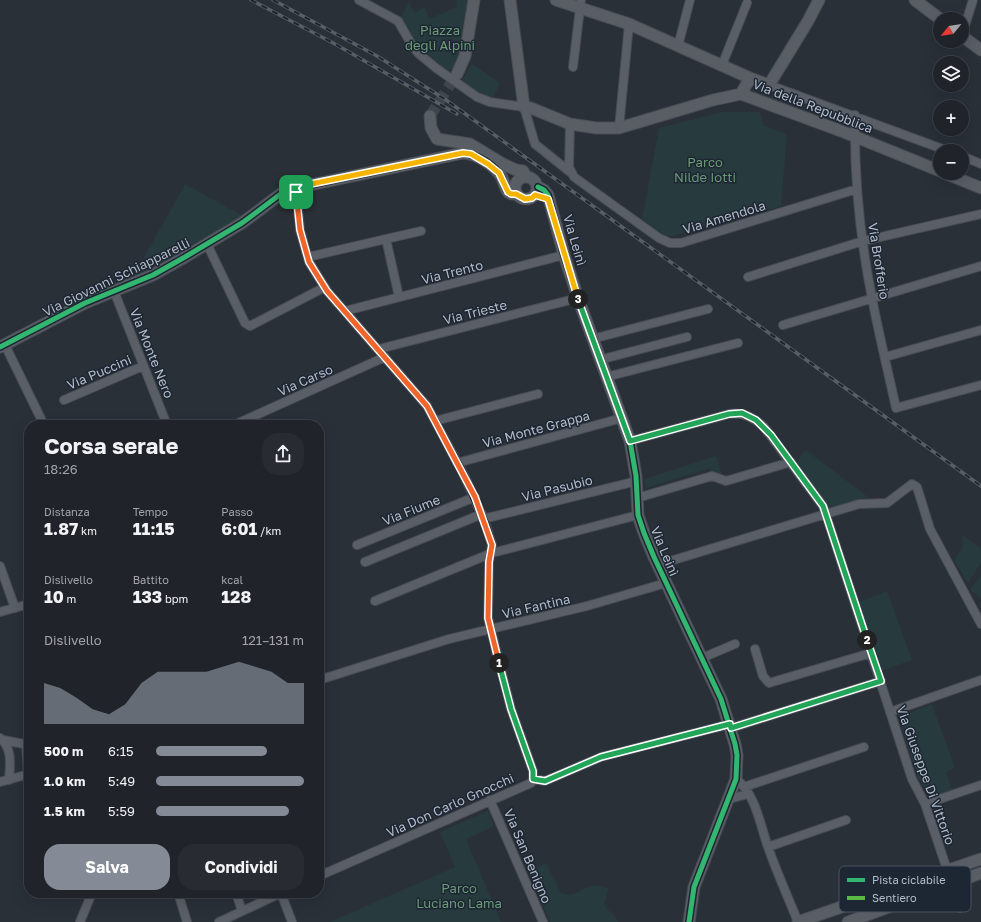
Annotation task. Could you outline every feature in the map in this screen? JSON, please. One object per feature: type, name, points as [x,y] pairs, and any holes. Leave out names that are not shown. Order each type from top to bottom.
[{"type":"street","name":"Via della Repubblica","points":[[359,0],[398,21],[413,47],[419,54],[477,97],[490,102],[531,108],[570,124],[596,128],[619,128],[713,100],[741,94],[841,130],[854,137],[933,168]]},
{"type":"street","points":[[457,74],[465,56],[474,0]]},
{"type":"street","points":[[510,0],[524,108],[535,144],[570,172]]},
{"type":"street","points":[[556,0],[580,4],[629,24],[750,78],[855,115],[933,145]]},
{"type":"street","points":[[678,46],[690,0]]},
{"type":"street","points":[[769,85],[819,0]]},
{"type":"street","points":[[915,0],[933,14]]},
{"type":"street","points":[[969,13],[973,0]]},
{"type":"street","points":[[722,65],[747,3]]},
{"type":"street","points":[[572,66],[580,4]]},
{"type":"street","points":[[619,128],[629,24]]},
{"type":"street","points":[[969,41],[981,50]]},
{"type":"street","points":[[741,94],[750,78]]},
{"type":"street","name":"Via Brofferio","points":[[855,115],[854,137],[856,189],[863,241],[872,298],[896,408],[981,385]]},
{"type":"street","points":[[430,116],[431,128],[437,139],[470,144],[516,182],[525,199],[532,198],[537,191],[535,181],[516,182]]},
{"type":"street","points":[[570,124],[570,172]]},
{"type":"street","name":"Via Giovanni Schiapparelli","points":[[2,346],[85,303],[153,275],[208,244],[253,216],[282,191],[463,153],[471,154],[488,164],[499,173],[516,182]]},
{"type":"street","points":[[969,159],[981,164]]},
{"type":"street","name":"Via Amendola","points":[[570,172],[574,177],[659,238],[670,243],[681,242],[856,189]]},
{"type":"street","points":[[961,180],[981,188]]},
{"type":"street","points":[[296,187],[300,230],[308,257],[325,287],[427,406],[475,497],[483,516],[492,545],[492,553],[489,562],[488,618],[511,709],[533,771],[533,779]]},
{"type":"street","name":"Via Leinì","points":[[537,191],[548,199],[564,255],[599,360],[630,441],[637,481],[638,515],[657,565],[702,658],[730,726],[737,755],[736,779],[694,887],[689,922]]},
{"type":"street","points":[[748,277],[863,241],[981,214]]},
{"type":"street","points":[[308,257],[421,231]]},
{"type":"street","points":[[386,239],[400,297]]},
{"type":"street","points":[[208,244],[245,323],[250,326],[325,287]]},
{"type":"street","name":"Via Trento","points":[[345,311],[564,255]]},
{"type":"street","points":[[783,325],[981,266]]},
{"type":"street","name":"Via Monte Nero","points":[[114,291],[166,420]]},
{"type":"street","name":"Via Trieste","points":[[379,349],[578,298]]},
{"type":"street","points":[[592,339],[708,309]]},
{"type":"street","points":[[885,357],[981,330]]},
{"type":"street","points":[[599,360],[688,337]]},
{"type":"street","points":[[606,376],[738,343]]},
{"type":"street","points":[[2,346],[41,420]]},
{"type":"street","name":"Via Carso","points":[[245,420],[385,356]]},
{"type":"street","name":"Via Puccini","points":[[64,400],[143,366]]},
{"type":"street","points":[[435,421],[538,394]]},
{"type":"street","name":"Via Giuseppe Di Vittorio","points":[[630,441],[729,414],[742,413],[756,420],[764,427],[820,500],[912,778],[925,804],[947,866]]},
{"type":"street","name":"Via Monte Grappa","points":[[457,463],[622,418]]},
{"type":"street","points":[[637,498],[712,476],[726,482],[791,462]]},
{"type":"street","name":"Via Pasubio","points":[[365,562],[483,516],[637,481]]},
{"type":"street","points":[[657,565],[859,504],[887,503],[912,484],[917,487],[930,528],[981,624]]},
{"type":"street","name":"Via Fiume","points":[[357,545],[475,497]]},
{"type":"street","points":[[375,601],[492,553],[638,515]]},
{"type":"street","points":[[0,566],[15,608]]},
{"type":"street","name":"Via Fantina","points":[[324,678],[448,639],[587,606],[666,583]]},
{"type":"street","points":[[0,612],[24,605]]},
{"type":"street","points":[[702,658],[735,644]]},
{"type":"street","points":[[755,648],[763,676],[769,683],[871,653]]},
{"type":"street","points":[[890,712],[981,680]]},
{"type":"street","name":"Via Don Carlo Gnocchi","points":[[324,874],[531,783],[533,779],[545,781],[601,757],[730,726],[881,681]]},
{"type":"street","points":[[2,739],[24,744]]},
{"type":"street","points":[[2,739],[10,754],[9,780]]},
{"type":"street","points":[[744,786],[864,746]]},
{"type":"street","points":[[0,782],[24,775]]},
{"type":"street","points":[[736,779],[744,786],[748,794],[798,922],[839,908]]},
{"type":"street","points":[[925,804],[981,785]]},
{"type":"street","points":[[729,799],[748,794]]},
{"type":"street","name":"Via San Benigno","points":[[490,800],[543,922]]},
{"type":"street","points":[[768,847],[846,820]]},
{"type":"street","points":[[958,866],[981,859]]},
{"type":"street","points":[[971,877],[981,873]]},
{"type":"street","points":[[80,922],[90,898]]},
{"type":"street","points":[[180,898],[187,922]]},
{"type":"street","points":[[238,898],[242,911]]},
{"type":"street","points":[[219,922],[270,898]]},
{"type":"street","points":[[283,898],[292,922]]},
{"type":"street","points":[[848,922],[876,912]]},
{"type":"green space","name":"Piazza degli Alpini","points":[[456,0],[470,0],[460,54],[450,72],[415,47],[400,19],[409,2],[414,13],[425,7],[429,19],[457,7]]},
{"type":"green space","points":[[472,64],[500,83],[492,100],[460,83]]},
{"type":"green space","name":"Parco Nilde Iotti","points":[[722,112],[760,112],[763,125],[787,135],[781,206],[764,211],[761,205],[674,236],[665,236],[642,219],[659,128]]},
{"type":"green space","points":[[185,184],[245,217],[131,281]]},
{"type":"green space","points":[[806,450],[868,497],[830,508],[795,463]]},
{"type":"green space","points":[[716,456],[723,478],[713,473],[710,468],[646,488],[644,479]]},
{"type":"green space","points":[[962,535],[981,548],[981,563],[968,583],[954,560],[963,546]]},
{"type":"green space","points":[[981,575],[981,598],[970,590]]},
{"type":"green space","points":[[887,591],[912,660],[882,671],[859,602]]},
{"type":"green space","points":[[932,704],[955,768],[946,772],[952,790],[930,797],[928,796],[918,777],[898,717]]},
{"type":"green space","name":"Parco Luciano Lama","points":[[488,811],[494,826],[466,839],[501,922],[330,922],[455,867],[440,832]]},
{"type":"green space","points":[[546,863],[561,893],[568,895],[574,894],[593,886],[600,886],[609,889],[604,904],[618,922],[550,922],[528,871]]},
{"type":"tunnel","points":[[430,116],[457,74]]},
{"type":"railway","points":[[251,0],[335,44],[457,114]]},
{"type":"railway","points":[[273,0],[377,56],[446,100],[981,486]]},
{"type":"marked path","points":[[533,779],[545,781],[601,757],[645,747],[698,731]]},
{"type":"cycle path","points":[[0,347],[85,303],[153,275],[242,223],[286,190],[463,153],[485,161],[499,173],[509,193],[516,194]]},
{"type":"cycle path","points":[[296,187],[300,230],[309,262],[327,291],[427,406],[464,475],[486,525],[492,545],[489,562],[488,618],[511,709],[533,771],[533,779]]},
{"type":"cycle path","points":[[538,187],[544,190],[548,195],[564,255],[578,298],[630,441],[636,476],[638,515],[644,533],[721,699],[735,744],[737,755],[736,779],[694,887],[689,922]]},
{"type":"route","points":[[463,153],[471,154],[480,158],[495,169],[499,173],[508,192],[511,194],[516,194],[525,199],[532,198],[535,195],[548,199],[578,298],[630,441],[736,413],[742,413],[750,416],[764,427],[823,506],[881,681],[731,728],[730,724],[698,731],[645,747],[601,757],[545,781],[533,779],[533,771],[511,709],[488,618],[489,562],[492,553],[492,545],[475,497],[427,406],[327,291],[309,262],[300,230],[296,192],[296,187],[317,184],[463,153]]}]
